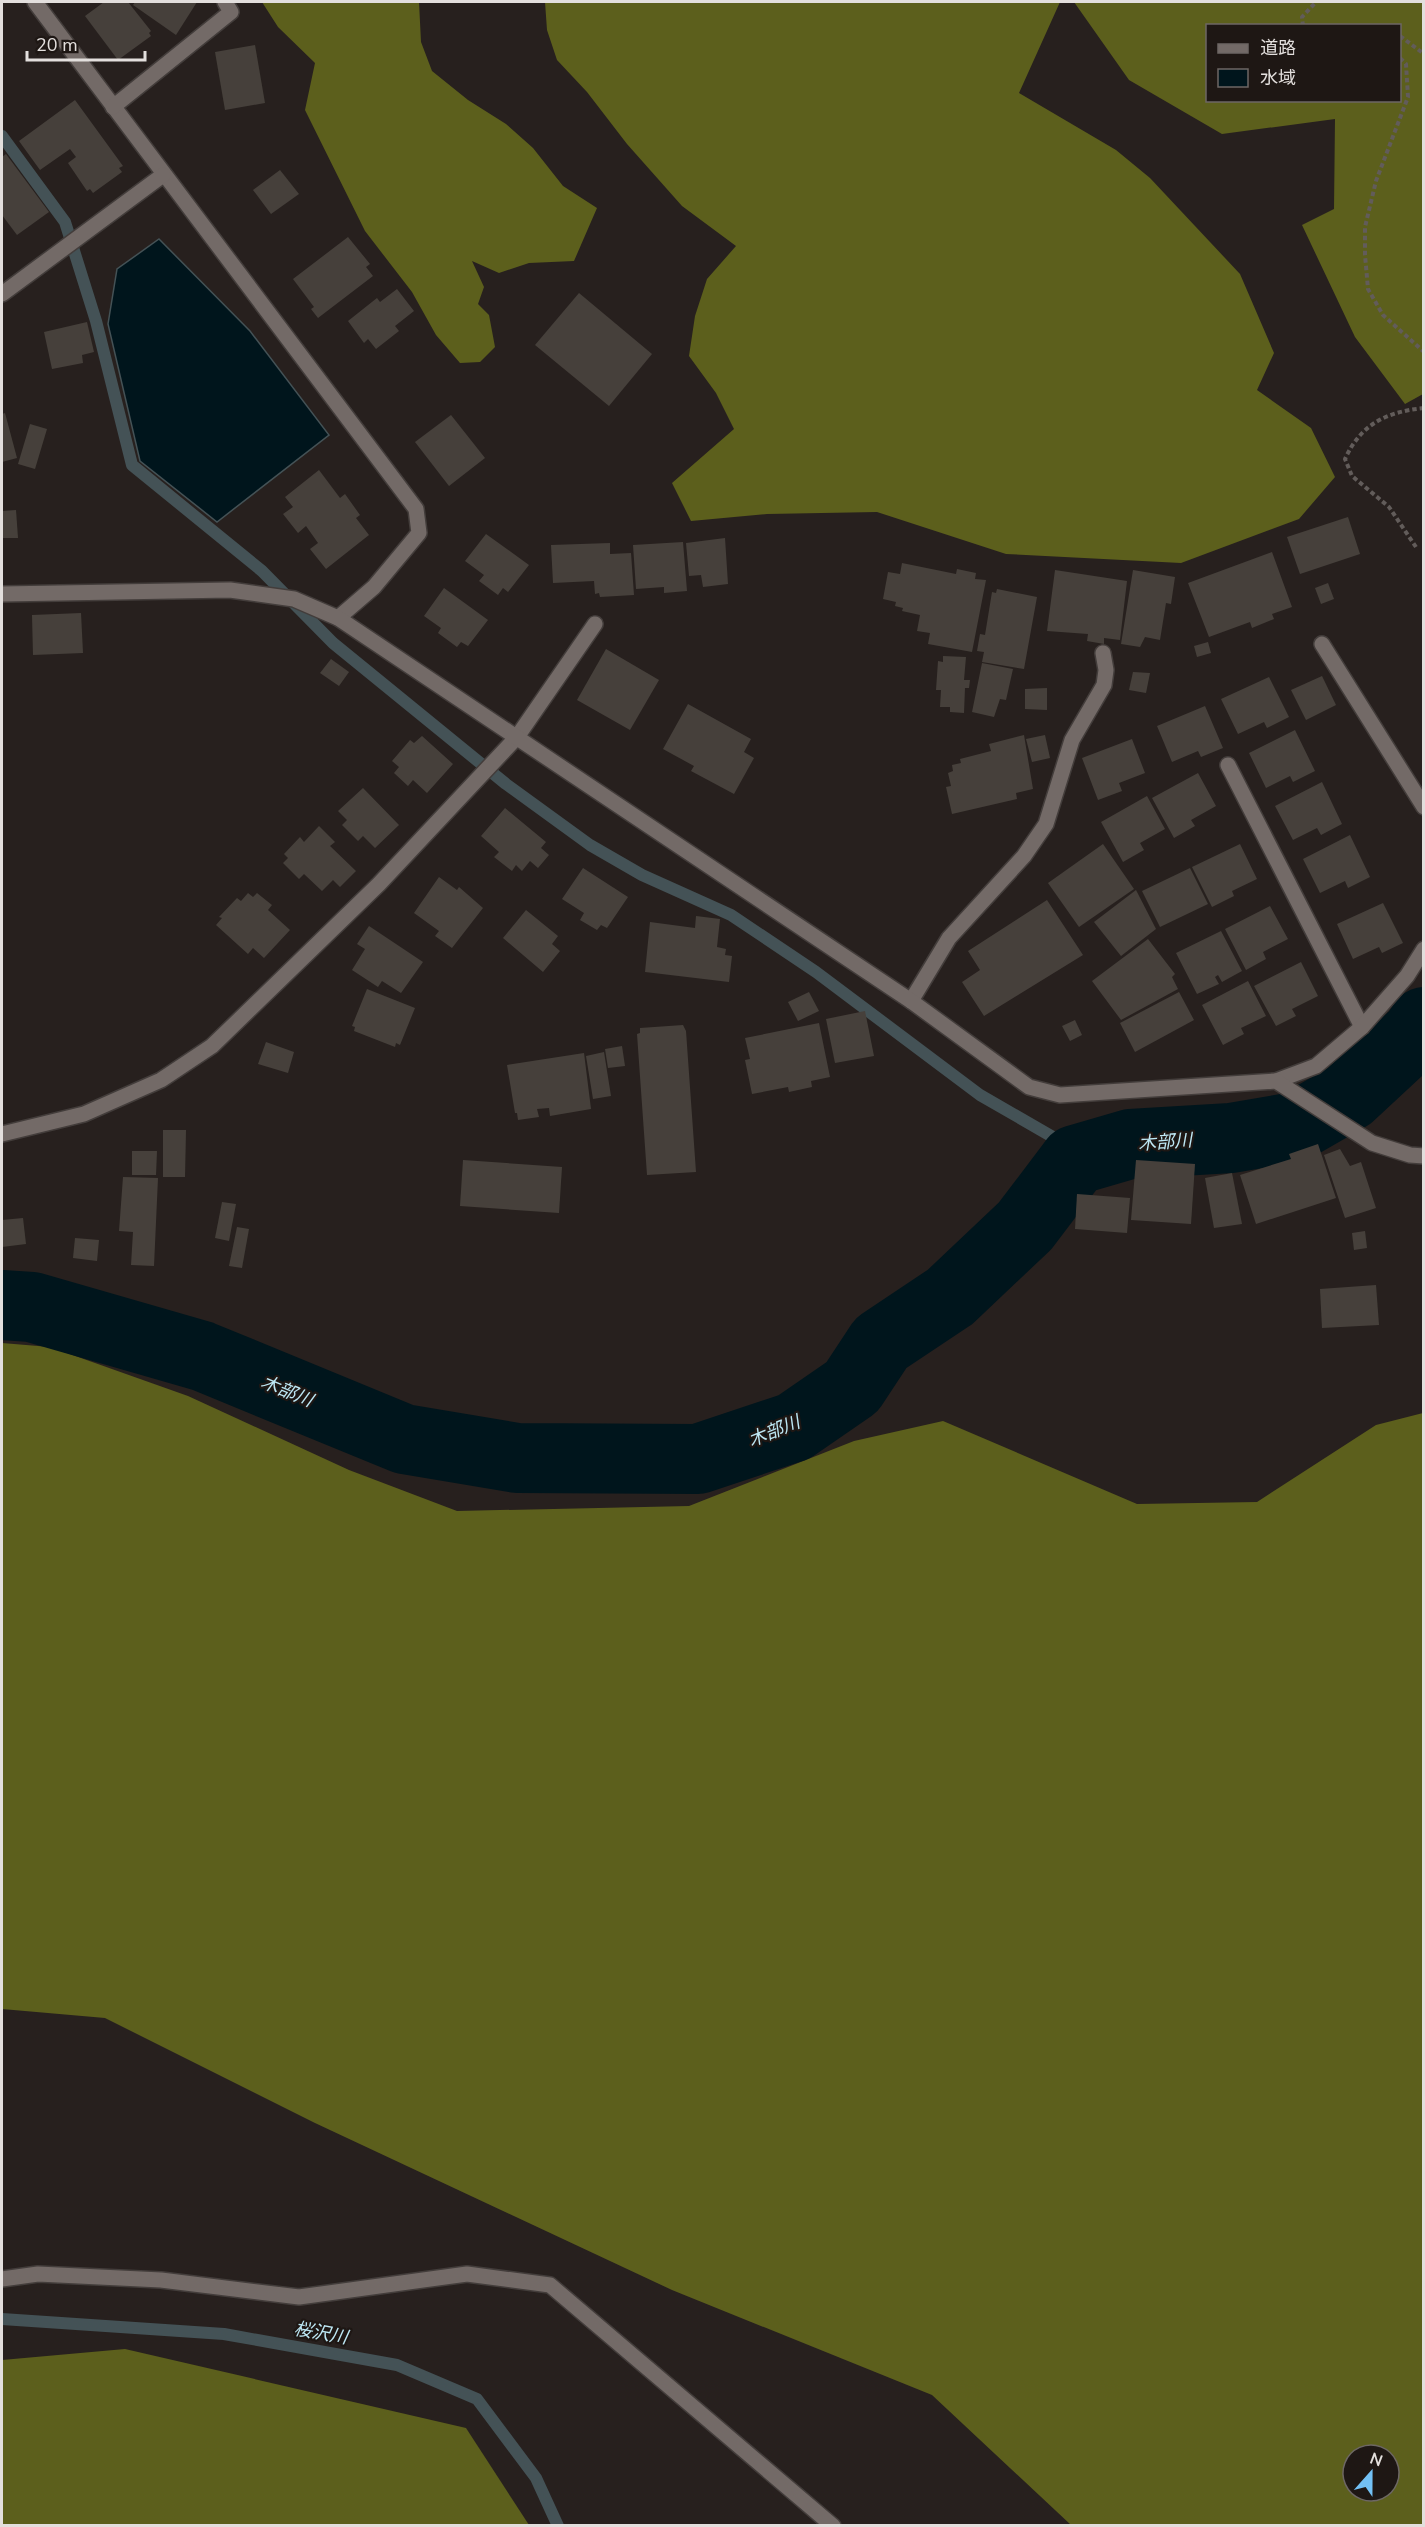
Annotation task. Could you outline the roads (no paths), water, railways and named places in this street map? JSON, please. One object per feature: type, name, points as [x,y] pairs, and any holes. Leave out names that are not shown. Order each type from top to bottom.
[{"type":"street","points":[[35,2],[416,509],[419,533],[374,587],[338,618]]},
{"type":"street","points":[[113,107],[231,12],[225,2]]},
{"type":"street","points":[[2,294],[163,175]]},
{"type":"street","points":[[2,594],[230,590],[294,599],[338,618],[911,1001],[1029,1088],[1060,1095],[1276,1081],[1316,1066],[1362,1027],[1407,976],[1424,949]]},
{"type":"street","points":[[2,1134],[84,1114],[161,1080],[212,1046],[379,884],[517,737],[595,624]]},
{"type":"street","points":[[1322,644],[1424,807]]},
{"type":"street","points":[[911,1001],[949,938],[1024,856],[1046,824],[1072,740],[1104,685],[1106,670],[1103,653]]},
{"type":"street","points":[[1228,765],[1362,1027]]},
{"type":"street","points":[[1276,1081],[1372,1143],[1410,1155],[1424,1156]]},
{"type":"street","points":[[2,2279],[38,2274],[161,2280],[299,2297],[467,2274],[550,2285],[833,2526]]},
{"type":"water","points":[[159,239],[250,331],[329,435],[217,522],[140,461],[108,324],[117,269]]},
{"type":"waterway","points":[[2,136],[65,222],[96,321],[132,465],[262,571],[333,643],[506,784],[590,845],[642,875],[731,915],[816,972],[980,1095],[1058,1140],[1075,1160]]},
{"type":"waterway","name":"木部川","points":[[2,1305],[32,1307],[202,1356],[404,1439],[517,1458],[698,1459],[794,1427],[852,1387],[881,1343],[950,1297],[1025,1226],[1075,1160],[1130,1144],[1231,1138],[1295,1127],[1349,1096],[1416,1034],[1424,1022]]},
{"type":"waterway","name":"桜沢川","points":[[2,2319],[224,2334],[397,2365],[477,2399],[536,2478],[558,2526]]}]
